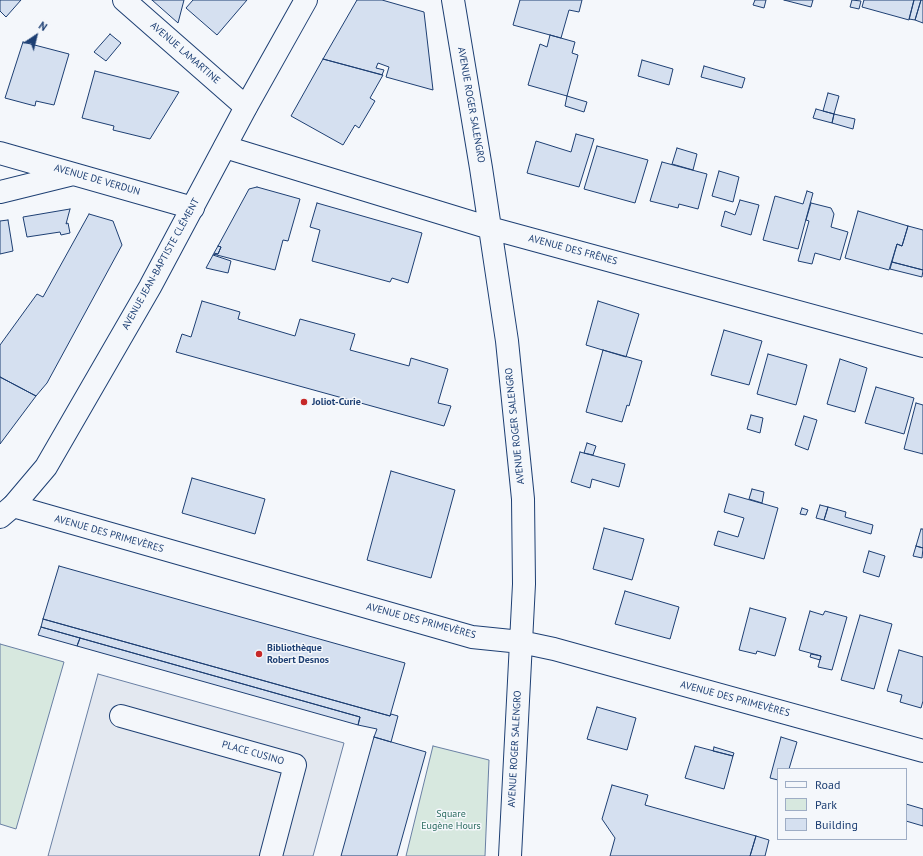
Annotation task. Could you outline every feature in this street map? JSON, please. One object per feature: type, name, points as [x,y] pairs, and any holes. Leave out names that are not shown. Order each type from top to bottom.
[{"type":"street","name":"AVENUE LAMARTINE","points":[[124,0],[246,107]]},
{"type":"street","name":"AVENUE JEAN-BAPTISTE CLÉMENT","points":[[7,512],[46,467],[150,287],[224,147],[306,0]]},
{"type":"street","name":"AVENUE ROGER SALENGRO","points":[[453,0],[507,341],[523,499],[524,584],[510,856]]},
{"type":"street","name":"AVENUE DES FRÊNES","points":[[224,147],[490,228],[923,346]]},
{"type":"street","name":"AVENUE DE VERDUN","points":[[0,153],[193,208]]},
{"type":"street","points":[[0,192],[74,174]]},
{"type":"street","name":"AVENUE DES PRIMEVÈRES","points":[[7,512],[472,637],[521,642],[554,649],[923,752]]},
{"type":"street","name":"PLACE CUSINO","points":[[121,716],[295,765],[271,856]]},
{"type":"green space","points":[[0,644],[64,662],[16,829],[0,824]]},
{"type":"green space","name":"Square Eugène Hours","points":[[433,746],[489,760],[485,856],[406,856]]},
{"type":"shaded area","points":[[98,674],[344,743],[313,856],[48,856]]},
{"type":"building","points":[[0,0],[21,0],[6,17],[0,11]]},
{"type":"building","points":[[152,0],[184,0],[178,23]]},
{"type":"building","points":[[193,0],[247,0],[217,35],[186,8]]},
{"type":"building","points":[[357,0],[382,0],[424,12],[433,90],[386,77],[389,67],[378,63],[376,68],[384,70],[382,75],[323,59]]},
{"type":"building","points":[[520,0],[582,0],[579,12],[569,10],[561,38],[513,25]]},
{"type":"building","points":[[755,0],[766,0],[764,8],[753,5]]},
{"type":"building","points":[[784,0],[813,0],[811,7]]},
{"type":"building","points":[[852,0],[861,1],[859,9],[850,7]]},
{"type":"building","points":[[864,0],[914,0],[909,20],[862,7]]},
{"type":"building","points":[[914,0],[921,0],[915,20],[909,19]]},
{"type":"building","points":[[921,0],[923,0],[923,23],[915,20]]},
{"type":"building","points":[[110,34],[121,43],[106,61],[94,52]]},
{"type":"building","points":[[550,35],[575,42],[572,53],[578,55],[567,96],[528,85],[540,44],[547,47]]},
{"type":"building","points":[[23,42],[69,54],[54,105],[36,101],[35,106],[5,98]]},
{"type":"building","points":[[323,59],[383,75],[370,98],[375,101],[359,128],[355,125],[343,145],[291,116]]},
{"type":"building","points":[[642,60],[673,69],[669,85],[638,76]]},
{"type":"building","points":[[704,66],[745,78],[742,88],[701,77]]},
{"type":"building","points":[[95,71],[179,92],[150,139],[113,130],[114,126],[82,118]]},
{"type":"building","points":[[828,93],[839,96],[834,114],[823,111]]},
{"type":"building","points":[[567,96],[587,102],[584,112],[565,106]]},
{"type":"building","points":[[816,109],[834,114],[832,123],[813,118]]},
{"type":"building","points":[[834,114],[855,119],[853,129],[832,123]]},
{"type":"building","points":[[576,134],[594,139],[579,187],[527,173],[536,141],[571,152]]},
{"type":"building","points":[[597,146],[648,160],[635,203],[584,189]]},
{"type":"building","points":[[677,148],[697,154],[693,170],[672,164]]},
{"type":"building","points":[[662,162],[707,174],[698,209],[679,204],[678,208],[650,201]]},
{"type":"building","points":[[719,171],[739,177],[733,202],[712,196]]},
{"type":"building","points":[[257,187],[300,199],[288,241],[283,240],[275,270],[213,254],[218,254],[221,247],[218,246],[249,189]]},
{"type":"building","points":[[807,191],[813,193],[798,249],[763,240],[775,196],[803,204]]},
{"type":"building","points":[[740,200],[759,205],[751,235],[721,226],[725,211],[735,215]]},
{"type":"building","points":[[317,203],[422,233],[408,283],[392,278],[390,282],[312,261],[320,230],[310,227]]},
{"type":"building","points":[[811,203],[831,208],[834,214],[831,227],[848,232],[840,260],[815,253],[812,264],[798,261],[809,221],[806,220]]},
{"type":"building","points":[[70,209],[66,224],[68,223],[70,233],[61,235],[60,232],[27,237],[23,217]]},
{"type":"building","points":[[858,211],[908,226],[902,246],[897,244],[889,270],[845,258]]},
{"type":"building","points":[[89,214],[113,221],[122,245],[47,383],[36,396],[0,377],[0,345],[37,294],[43,297]]},
{"type":"building","points":[[8,220],[13,251],[0,254],[0,221]]},
{"type":"building","points":[[908,226],[923,230],[923,270],[892,262],[897,244],[902,246]]},
{"type":"building","points":[[218,246],[221,247],[218,254],[214,253]]},
{"type":"building","points":[[213,255],[231,261],[228,273],[206,268]]},
{"type":"building","points":[[892,262],[923,270],[922,277],[890,269]]},
{"type":"building","points":[[202,301],[240,312],[238,319],[295,336],[300,319],[355,334],[350,350],[409,366],[411,358],[448,369],[438,403],[451,406],[444,426],[176,352],[182,334],[191,337]]},
{"type":"building","points":[[598,301],[639,314],[626,357],[586,345]]},
{"type":"building","points":[[724,330],[762,341],[749,385],[711,375]]},
{"type":"building","points":[[603,350],[642,361],[629,406],[627,405],[622,422],[586,412]]},
{"type":"building","points":[[768,354],[807,365],[796,405],[757,394]]},
{"type":"building","points":[[840,359],[867,368],[855,412],[827,404]]},
{"type":"building","points":[[0,377],[36,396],[0,444]]},
{"type":"building","points":[[876,387],[914,398],[904,434],[865,423]]},
{"type":"building","points":[[916,403],[923,405],[923,454],[904,449]]},
{"type":"building","points":[[751,415],[763,418],[760,433],[747,429]]},
{"type":"building","points":[[804,416],[817,420],[808,450],[795,445]]},
{"type":"building","points":[[587,443],[596,446],[593,455],[584,453]]},
{"type":"building","points":[[580,452],[625,464],[619,487],[592,479],[590,488],[571,482]]},
{"type":"building","points":[[391,471],[455,490],[431,578],[367,560]]},
{"type":"building","points":[[192,478],[265,499],[255,534],[182,513]]},
{"type":"building","points":[[752,489],[764,492],[762,503],[749,499]]},
{"type":"building","points":[[729,494],[778,508],[764,559],[714,545],[718,531],[738,537],[744,518],[724,512]]},
{"type":"building","points":[[820,505],[828,507],[824,520],[816,518]]},
{"type":"building","points":[[828,507],[846,512],[845,517],[873,525],[871,534],[824,520]]},
{"type":"building","points":[[802,508],[808,510],[806,515],[800,514]]},
{"type":"building","points":[[604,528],[644,539],[632,580],[593,569]]},
{"type":"building","points":[[921,529],[923,529],[923,548],[916,546]]},
{"type":"building","points":[[916,546],[923,548],[922,558],[913,556]]},
{"type":"building","points":[[869,551],[885,556],[879,577],[863,572]]},
{"type":"building","points":[[59,566],[405,663],[390,716],[43,619]]},
{"type":"building","points":[[625,591],[679,607],[670,639],[615,624]]},
{"type":"building","points":[[750,608],[786,618],[775,656],[757,651],[756,654],[739,650]]},
{"type":"building","points":[[810,611],[823,615],[825,611],[847,617],[832,670],[818,667],[821,656],[799,650]]},
{"type":"building","points":[[860,615],[892,624],[874,689],[841,680]]},
{"type":"building","points":[[43,619],[390,716],[391,714],[398,716],[391,742],[374,737],[377,729],[358,725],[360,717],[41,627]]},
{"type":"building","points":[[41,627],[80,638],[77,646],[38,635]]},
{"type":"building","points":[[80,638],[360,717],[358,725],[77,646]]},
{"type":"building","points":[[899,650],[923,657],[923,701],[921,708],[900,702],[902,695],[887,691]]},
{"type":"building","points":[[811,654],[821,656],[820,660],[810,657]]},
{"type":"building","points":[[597,707],[636,718],[627,750],[587,739]]},
{"type":"building","points":[[374,737],[426,752],[397,856],[341,856]]},
{"type":"building","points":[[781,737],[797,742],[789,768],[777,768],[777,780],[770,778]]},
{"type":"building","points":[[695,746],[733,756],[724,789],[685,778]]},
{"type":"building","points":[[714,747],[734,753],[733,756],[713,751]]},
{"type":"building","points":[[612,785],[648,795],[645,805],[756,836],[750,856],[610,856],[615,838],[602,819]]},
{"type":"building","points":[[907,804],[923,809],[923,826],[907,821]]},
{"type":"building","points":[[756,836],[769,840],[765,856],[750,856]]},
{"type":"place","name":"Joliot-Curie","points":[[304,402]]},
{"type":"place","name":"Bibliothèque Robert Desnos","points":[[259,654]]}]
